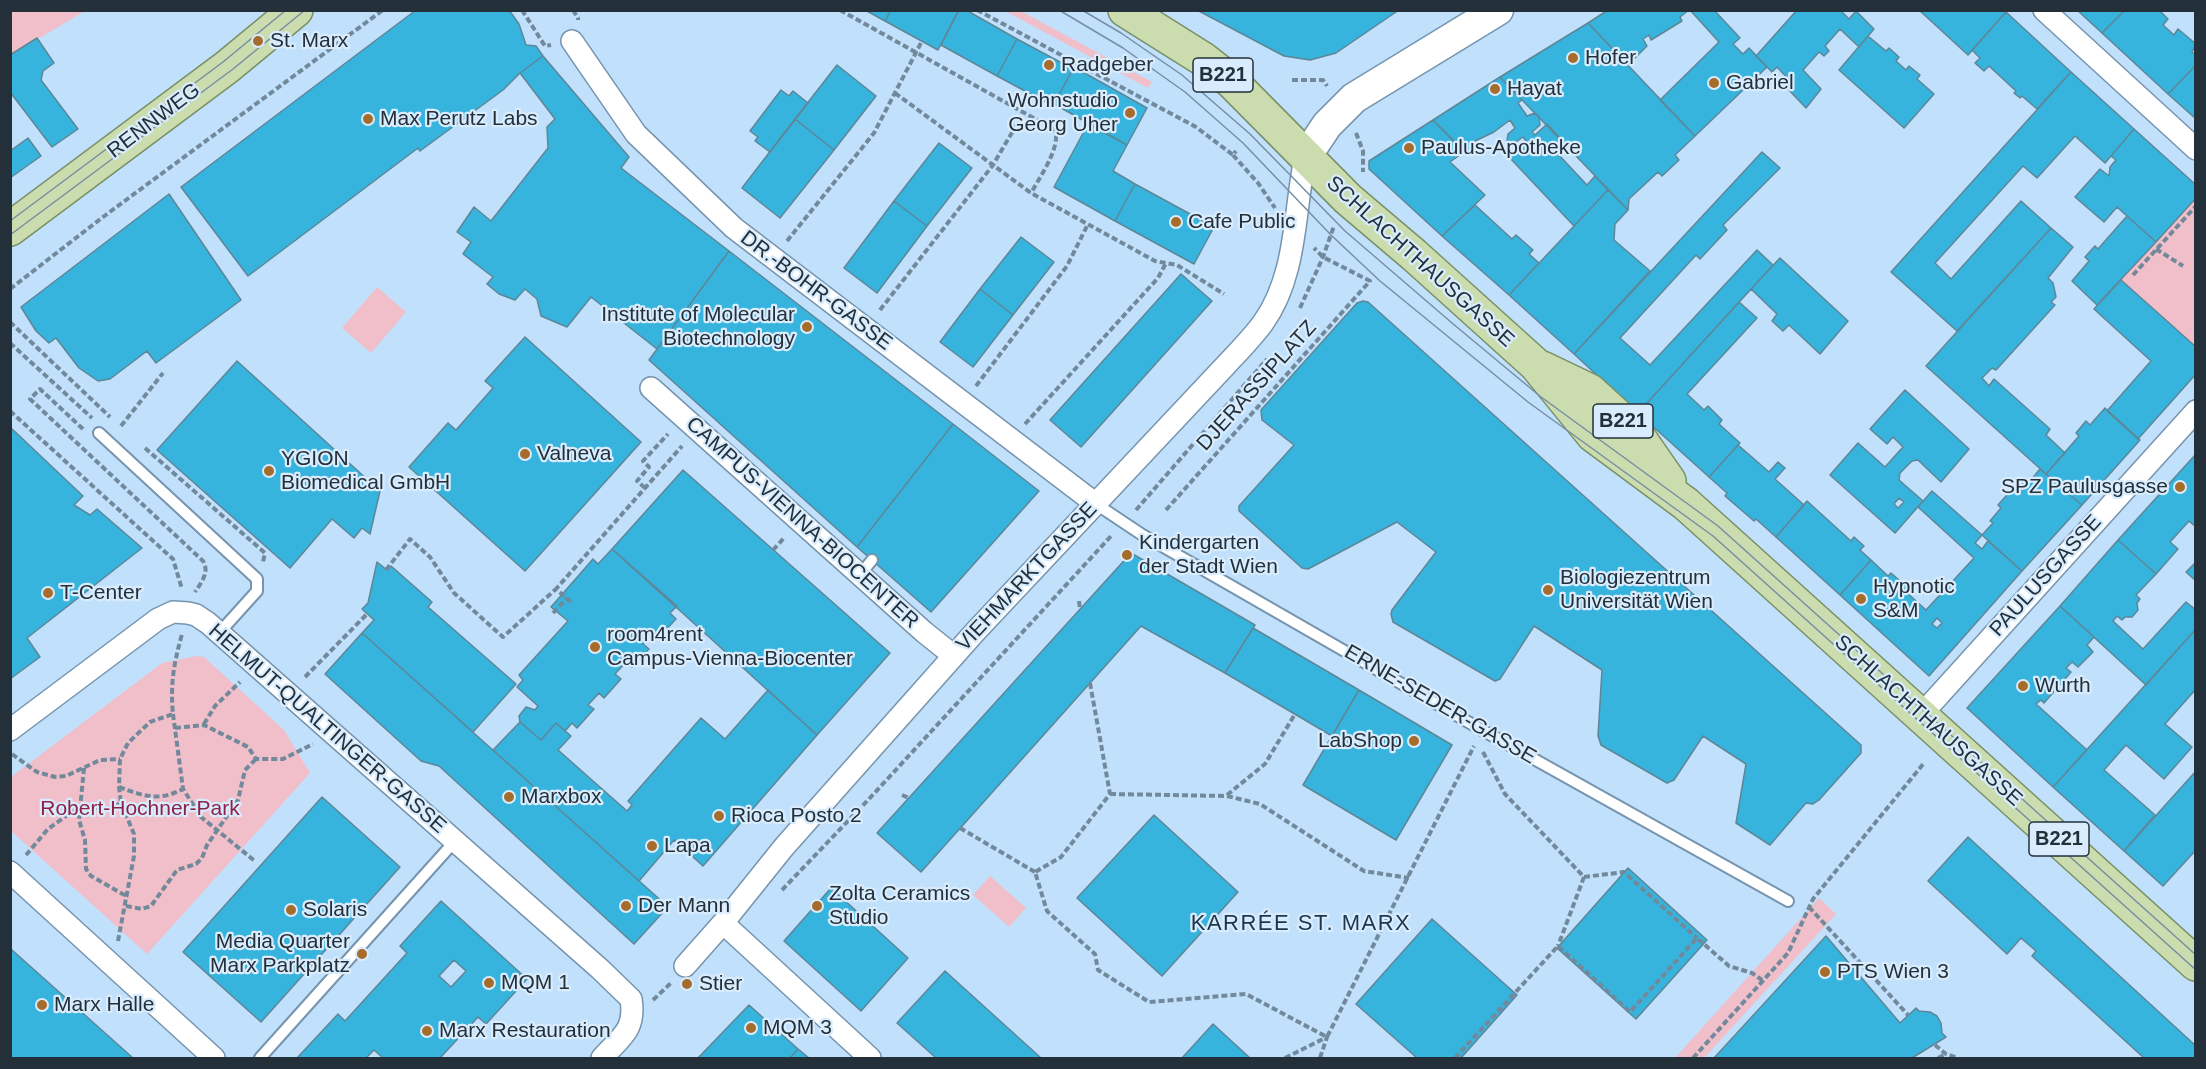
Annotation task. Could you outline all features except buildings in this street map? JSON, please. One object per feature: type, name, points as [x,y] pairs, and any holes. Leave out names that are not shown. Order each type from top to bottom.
[{"type":"main road","name":"RENNWEG","points":[[10,229],[220,72],[296,10]]},
{"type":"main road","name":"B221","points":[[1125,10],[1203,59],[1231,81],[1305,158]]},
{"type":"main road","points":[[1305,158],[1327,125],[1354,98],[1498,10]]},
{"type":"main road","name":"SCHLACHTHAUSGASSE","points":[[1305,158],[1348,199],[1536,365],[1593,435],[1686,504],[2196,964]]},
{"type":"street","points":[[2044,10],[2196,149]]},
{"type":"street","name":"DR.-BOHR-GASSE","points":[[572,41],[636,134],[734,228],[1096,504]]},
{"type":"street","name":"VIEHMARKTGASSE","points":[[685,966],[784,847],[954,656],[1264,322],[1284,280],[1305,158]]},
{"type":"street","name":"CAMPUS-VIENNA-BIOCENTER","points":[[651,388],[683,417],[866,567],[954,656]]},
{"type":"street","name":"PAULUSGASSE","points":[[1921,715],[2196,411]]},
{"type":"street","points":[[10,730],[158,619],[173,612],[188,613]]},
{"type":"street","name":"HELMUT-QUALTINGER-GASSE","points":[[188,613],[196,615],[220,632],[258,665],[631,999],[633,1014]]},
{"type":"street","points":[[11,872],[214,1059]]},
{"type":"street","points":[[723,923],[870,1059]]},
{"type":"street","points":[[602,1059],[629,1028],[633,1014]]},
{"type":"lane","points":[[99,434],[257,579],[257,591],[220,632]]},
{"type":"lane","name":"ERNE-SEDER-GASSE","points":[[1096,504],[1123,523],[1482,730],[1788,901]]},
{"type":"lane","points":[[260,1059],[455,841]]},
{"type":"path","points":[[10,289],[383,10]]},
{"type":"path","points":[[522,10],[545,46]]},
{"type":"path","points":[[840,10],[1055,130],[1058,137],[1056,146],[1031,193]]},
{"type":"path","points":[[977,10],[1196,128],[1233,155],[1236,151]]},
{"type":"path","points":[[774,258],[873,134],[922,41]]},
{"type":"path","points":[[1292,80],[1323,80],[1332,95]]},
{"type":"path","points":[[895,93],[1031,193],[1155,261],[1177,265],[1224,294]]},
{"type":"path","points":[[865,329],[993,165],[1024,112]]},
{"type":"path","points":[[1354,129],[1363,151],[1363,172]]},
{"type":"path","points":[[2133,275],[2196,206]]},
{"type":"path","points":[[962,403],[1067,266],[1088,224]]},
{"type":"path","points":[[2156,249],[2183,266]]},
{"type":"path","name":"DJERASSIPLATZ","points":[[1166,510],[1370,281],[1323,257],[1305,301],[1298,311]]},
{"type":"path","points":[[1010,440],[1158,278],[1166,263]]},
{"type":"path","points":[[10,322],[129,434]]},
{"type":"path","points":[[779,893],[1147,498],[1267,358]]},
{"type":"path","points":[[121,426],[163,372]]},
{"type":"path","name":"HELMUT-QUALTINGER-GASSE","points":[[10,411],[173,559],[188,613]]},
{"type":"path","points":[[645,488],[638,481],[649,467],[643,462],[683,417]]},
{"type":"path","points":[[138,441],[265,553],[266,556],[257,579]]},
{"type":"path","points":[[386,570],[410,538],[430,557],[454,593],[503,637],[556,589],[667,463]]},
{"type":"path","points":[[556,589],[571,602]]},
{"type":"path","points":[[553,613],[567,598]]},
{"type":"path","points":[[1079,601],[1080,609]]},
{"type":"path","points":[[188,613],[173,667],[171,694],[183,789],[201,817],[256,862]]},
{"type":"path","points":[[283,687],[367,614]]},
{"type":"path","points":[[204,725],[215,706],[258,665]]},
{"type":"path","points":[[1035,872],[1061,857],[1110,794],[1090,683]]},
{"type":"path","points":[[112,965],[128,897],[134,856],[134,834],[121,803],[120,759],[128,743],[150,722],[173,714]]},
{"type":"path","points":[[1227,796],[1265,764],[1295,714]]},
{"type":"path","points":[[175,728],[204,725],[248,747],[256,759]]},
{"type":"path","points":[[126,906],[142,909],[151,906],[177,870],[196,864],[202,858],[217,830],[238,800],[244,770],[256,759],[283,759],[335,734]]},
{"type":"path","points":[[1320,1059],[1327,1038],[1477,741],[1505,794],[1584,877]]},
{"type":"path","points":[[10,753],[45,776],[66,776],[100,759],[120,759]]},
{"type":"path","points":[[1693,1059],[1788,953],[1813,899],[1924,763]]},
{"type":"path","points":[[84,768],[79,820],[85,840],[86,869],[91,876],[128,897]]},
{"type":"path","points":[[119,787],[160,798],[183,789]]},
{"type":"path","points":[[1110,794],[1227,796],[1260,804],[1364,871],[1409,878]]},
{"type":"path","points":[[902,795],[909,798]]},
{"type":"path","points":[[11,872],[48,829],[80,806],[108,810],[121,803]]},
{"type":"path","points":[[960,828],[1035,872],[1047,911],[1095,954],[1098,970],[1149,1002],[1246,994],[1327,1038]]},
{"type":"path","points":[[1584,877],[1624,872],[1729,966],[1752,973],[1762,980]]},
{"type":"path","points":[[1455,1059],[1558,946],[1584,877]]},
{"type":"path","points":[[1809,907],[1908,1016]]},
{"type":"path","points":[[1558,946],[1630,1012],[1697,938]]},
{"type":"path","points":[[633,1014],[660,995],[685,966]]},
{"type":"path","points":[[1285,1059],[1327,1038]]},
{"type":"path","points":[[1935,1045],[1946,1054],[1958,1059]]},
{"type":"path","points":[[1938,1059],[1946,1054]]},
{"type":"green space","points":[[11,11],[85,11],[11,55]]},
{"type":"green space","points":[[1005,11],[1021,11],[1152,82],[1148,88]]},
{"type":"green space","points":[[2195,198],[2195,347],[2121,280]]},
{"type":"green space","points":[[377,287],[406,312],[371,353],[342,328]]},
{"type":"green space","name":"Robert-Hochner-Park","points":[[196,656],[204,657],[284,730],[310,773],[147,954],[11,831],[11,777],[162,663]]},
{"type":"green space","points":[[990,876],[1026,908],[1009,927],[973,895]]},
{"type":"green space","points":[[1819,898],[1836,914],[1704,1058],[1675,1058]]},
{"type":"tram line","points":[[10,221],[223,62],[286,10]]},
{"type":"tram line","points":[[10,235],[233,69],[305,10]]},
{"type":"tram line","points":[[1059,10],[1123,48],[1185,92],[1243,143],[1331,235],[1380,281],[1528,402],[1713,536],[2196,970]]},
{"type":"tram line","points":[[1082,10],[1121,33],[1182,75],[1250,134],[1345,231],[1452,323],[1541,397],[1718,526],[2196,955]]},
{"type":"place","name":"St. Marx","points":[[258,41]]},
{"type":"place","name":"Hofer","points":[[1573,58]]},
{"type":"place","name":"Radgeber","points":[[1049,65]]},
{"type":"place","name":"Gabriel","points":[[1714,83]]},
{"type":"place","name":"Hayat","points":[[1495,89]]},
{"type":"place","name":"Wohnstudio Georg Uher","points":[[1130,113]]},
{"type":"place","name":"Max Perutz Labs","points":[[368,119]]},
{"type":"place","name":"Paulus-Apotheke","points":[[1409,148]]},
{"type":"place","name":"Cafe Public","points":[[1176,222]]},
{"type":"place","name":"Institute of Molecular Biotechnology","points":[[807,327]]},
{"type":"place","name":"Valneva","points":[[525,454]]},
{"type":"place","name":"YGION Biomedical GmbH","points":[[269,471]]},
{"type":"place","name":"SPZ Paulusgasse","points":[[2180,487]]},
{"type":"place","name":"Kindergarten der Stadt Wien","points":[[1127,555]]},
{"type":"place","name":"Biologiezentrum Universität Wien","points":[[1548,590]]},
{"type":"place","name":"T-Center","points":[[48,593]]},
{"type":"place","name":"Hypnotic S&M","points":[[1861,599]]},
{"type":"place","name":"room4rent Campus-Vienna-Biocenter","points":[[595,647]]},
{"type":"place","name":"Wurth","points":[[2023,686]]},
{"type":"place","name":"LabShop","points":[[1414,741]]},
{"type":"place","name":"Marxbox","points":[[509,797]]},
{"type":"place","name":"Rioca Posto 2","points":[[719,816]]},
{"type":"place","name":"Lapa","points":[[652,846]]},
{"type":"place","name":"Der Mann","points":[[626,906]]},
{"type":"place","name":"Zolta Ceramics Studio","points":[[817,906]]},
{"type":"place","name":"Solaris","points":[[291,910]]},
{"type":"place","name":"Media Quarter Marx Parkplatz","points":[[362,954]]},
{"type":"place","name":"PTS Wien 3","points":[[1825,972]]},
{"type":"place","name":"MQM 1","points":[[489,983]]},
{"type":"place","name":"Stier","points":[[687,984]]},
{"type":"place","name":"Marx Halle","points":[[42,1005]]},
{"type":"place","name":"MQM 3","points":[[751,1028]]},
{"type":"place","name":"Marx Restauration","points":[[427,1031]]},
{"type":"district","name":"KARRÉE ST. MARX","points":[[1301,924]]}]
